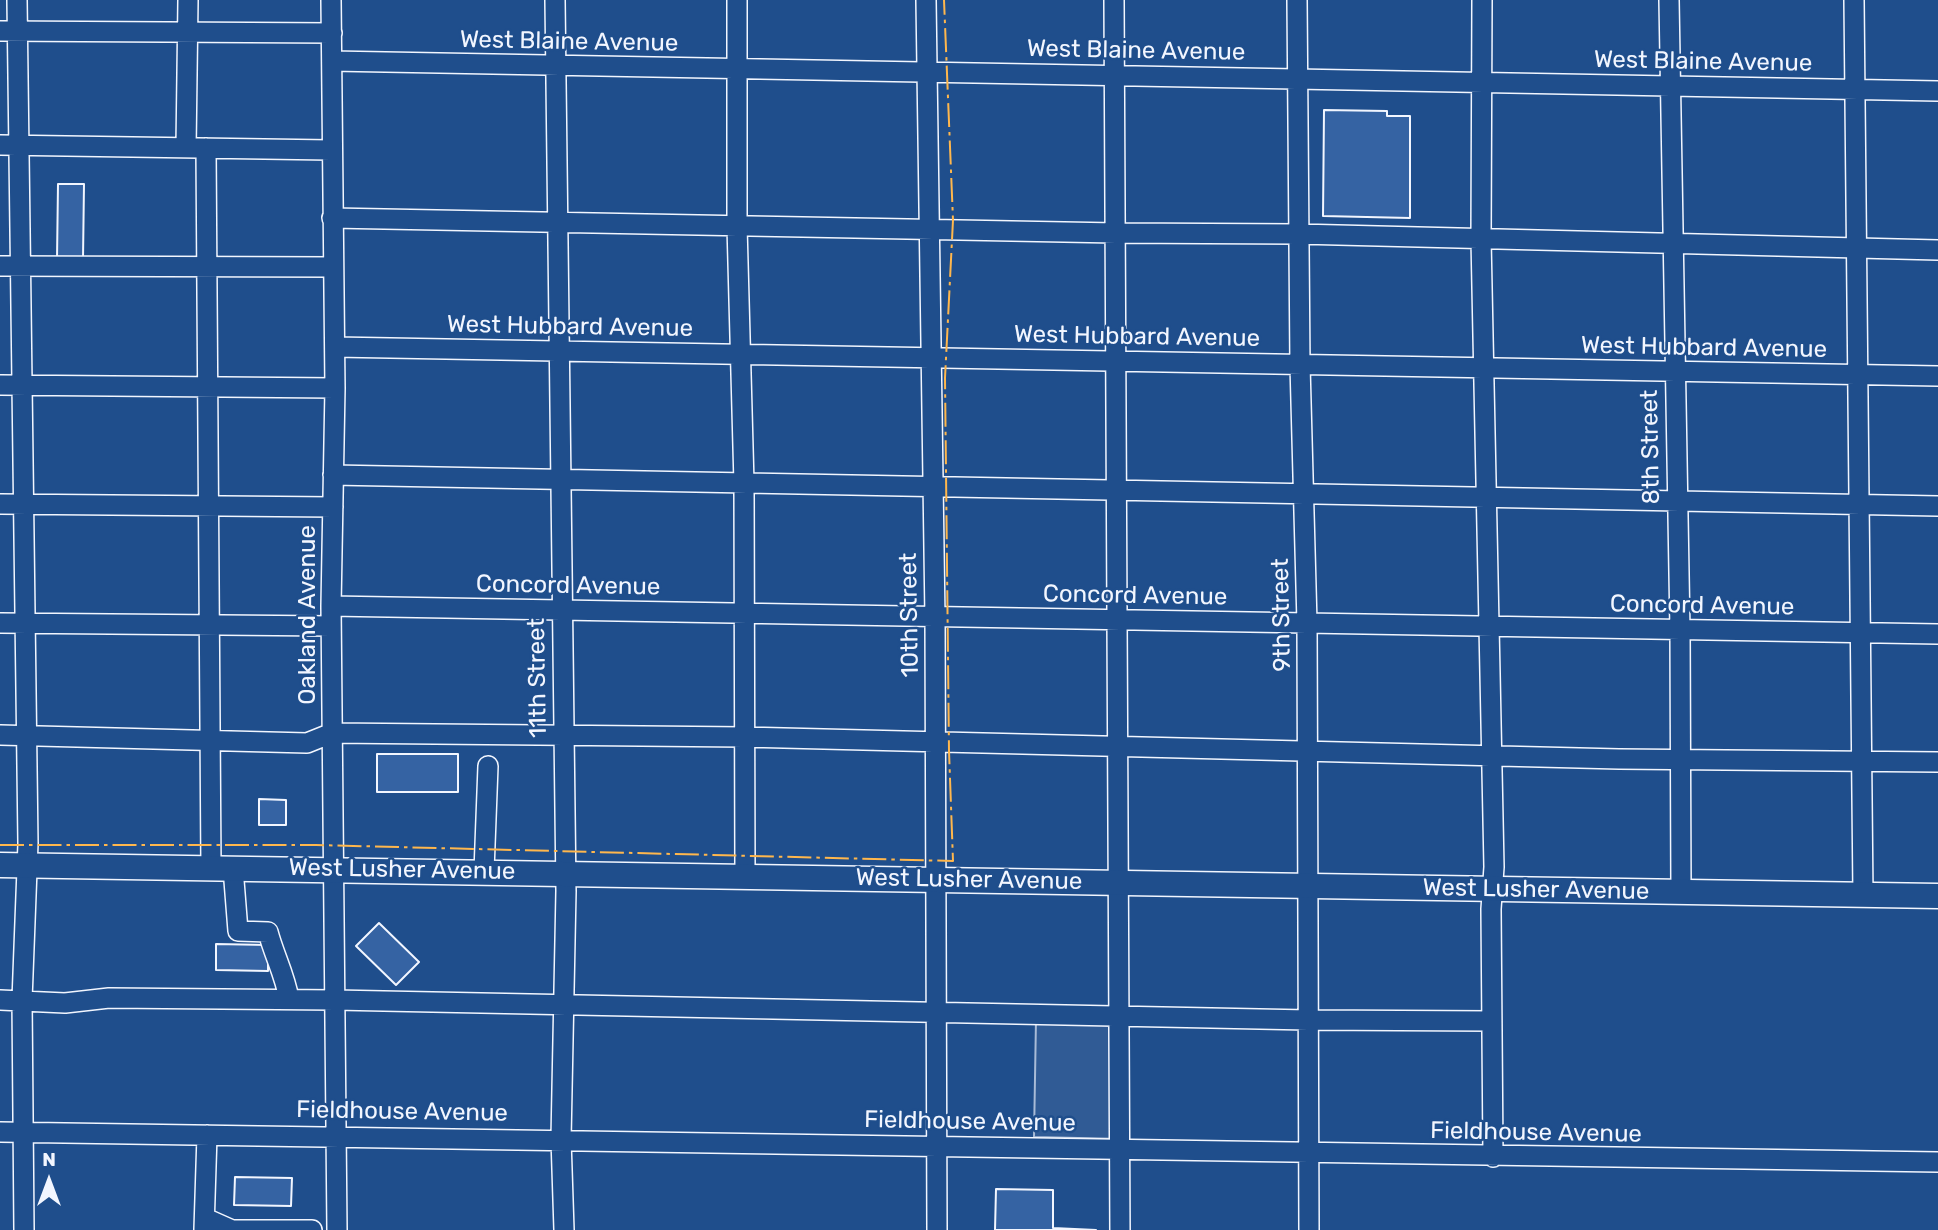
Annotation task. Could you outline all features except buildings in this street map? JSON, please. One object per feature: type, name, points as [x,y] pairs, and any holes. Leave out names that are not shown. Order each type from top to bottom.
[{"type":"main road","name":"West Lusher Avenue","points":[[12,866],[566,872],[1938,896]]},
{"type":"street","points":[[18,0],[9,31],[10,145],[20,266],[28,843],[12,866],[22,1000],[24,1230]]},
{"type":"street","points":[[186,148],[188,0]]},
{"type":"street","name":"Oakland Avenue","points":[[331,0],[330,150],[335,347],[331,626],[337,1230]]},
{"type":"street","name":"11th Street","points":[[555,0],[566,872],[561,1139],[564,1230]]},
{"type":"street","points":[[737,0],[737,226],[744,484],[745,876]]},
{"type":"street","name":"10th Street","points":[[926,0],[924,72],[935,617],[937,1230]]},
{"type":"street","points":[[1114,0],[1120,747],[1120,1230]]},
{"type":"street","name":"9th Street","points":[[1297,0],[1300,365],[1307,623],[1309,1230]]},
{"type":"street","points":[[1482,0],[1481,239],[1488,498],[1493,1157]]},
{"type":"street","name":"8th Street","points":[[1669,0],[1680,630],[1681,893]]},
{"type":"street","points":[[1854,0],[1863,895]]},
{"type":"street","points":[[9,31],[332,33]]},
{"type":"street","name":"West Blaine Avenue","points":[[332,61],[738,71],[1297,77],[1938,92]]},
{"type":"street","points":[[10,145],[330,150]]},
{"type":"street","points":[[206,148],[210,740],[222,868],[238,932],[268,932],[285,975],[289,999]]},
{"type":"street","points":[[332,218],[1298,234],[1938,250]]},
{"type":"street","points":[[0,266],[333,267]]},
{"type":"street","name":"West Hubbard Avenue","points":[[335,347],[1938,376]]},
{"type":"street","points":[[0,385],[335,388]]},
{"type":"street","points":[[333,475],[1938,506]]},
{"type":"street","points":[[0,504],[333,507]]},
{"type":"street","name":"Concord Avenue","points":[[331,606],[1938,634]]},
{"type":"street","points":[[0,623],[331,626]]},
{"type":"street","points":[[0,736],[307,743],[332,733],[744,737],[1491,755],[1938,762]]},
{"type":"street","points":[[484,871],[488,766]]},
{"type":"street","points":[[0,1000],[65,1003],[109,998],[289,999],[1308,1020],[1491,1021]]},
{"type":"street","name":"Fieldhouse Avenue","points":[[0,1132],[335,1135],[1308,1154],[1938,1162]]},
{"type":"street","points":[[207,1135],[205,1224],[232,1230],[312,1230]]},
{"type":"shaded area","points":[[1036,1019],[1125,1021],[1123,1139],[1034,1137]]},
{"type":"power","points":[[0,845],[316,845],[953,861],[949,751],[945,378],[953,220],[944,0]]}]
